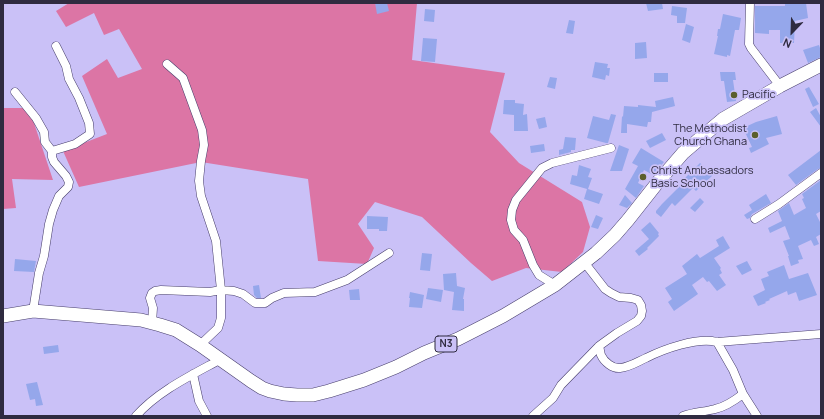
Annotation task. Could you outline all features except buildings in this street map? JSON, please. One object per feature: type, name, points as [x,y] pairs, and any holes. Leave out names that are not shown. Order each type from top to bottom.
[{"type":"main road","name":"N3","points":[[3,316],[33,311],[141,320],[176,330],[262,388],[276,393],[305,395],[329,391],[364,380],[458,339],[504,316],[555,285],[596,253],[615,235],[682,153],[704,134],[723,119],[780,86],[821,65]]},
{"type":"street","points":[[744,3],[750,3],[749,44],[780,86]]},
{"type":"street","points":[[52,151],[75,144],[90,134],[89,123],[79,98],[69,79],[66,66],[56,46]]},
{"type":"street","points":[[167,64],[183,78],[202,130],[204,145],[200,161],[199,181],[201,196],[216,241],[221,290],[221,318],[218,328],[200,345]]},
{"type":"street","points":[[15,92],[36,118],[44,132],[45,142],[52,151],[54,162],[69,182],[68,187],[59,196],[52,210],[33,311]]},
{"type":"street","points":[[555,285],[539,275],[533,265],[523,240],[514,230],[511,220],[512,210],[516,200],[542,168],[552,162],[611,148]]},
{"type":"street","points":[[755,219],[779,204],[821,173]]},
{"type":"street","points":[[152,323],[153,308],[150,298],[152,293],[155,291],[234,291],[243,294],[255,303],[265,303],[284,293],[314,292],[347,280],[389,253]]},
{"type":"street","points":[[534,416],[553,398],[561,385],[599,346],[637,321],[642,311],[638,300],[619,297],[605,289],[584,262]]},
{"type":"street","points":[[599,346],[601,355],[605,362],[613,367],[619,368],[630,366],[671,347],[702,341],[712,340],[717,342],[821,334]]},
{"type":"street","points":[[717,342],[733,370],[743,394],[757,416]]},
{"type":"street","points":[[136,416],[142,409],[168,390],[221,359]]},
{"type":"street","points":[[193,374],[199,401],[207,416]]},
{"type":"street","points":[[684,416],[692,413],[716,409],[734,401],[743,394]]},
{"type":"shaded area","points":[[69,3],[417,3],[412,60],[505,73],[490,132],[519,163],[582,202],[590,227],[583,252],[562,272],[526,268],[492,281],[422,217],[375,202],[358,224],[374,248],[367,264],[318,261],[308,179],[201,162],[79,187],[63,151],[107,134],[82,76],[107,59],[118,78],[142,69],[119,29],[104,35],[94,13],[66,27],[56,11]]},
{"type":"shaded area","points":[[3,108],[29,108],[53,180],[12,179],[16,208],[3,209]]},
{"type":"place","name":"Pacific","points":[[734,95]]},
{"type":"place","name":"The Methodist Church Ghana","points":[[755,135]]},
{"type":"place","name":"Christ Ambassadors Basic School","points":[[643,177]]}]
